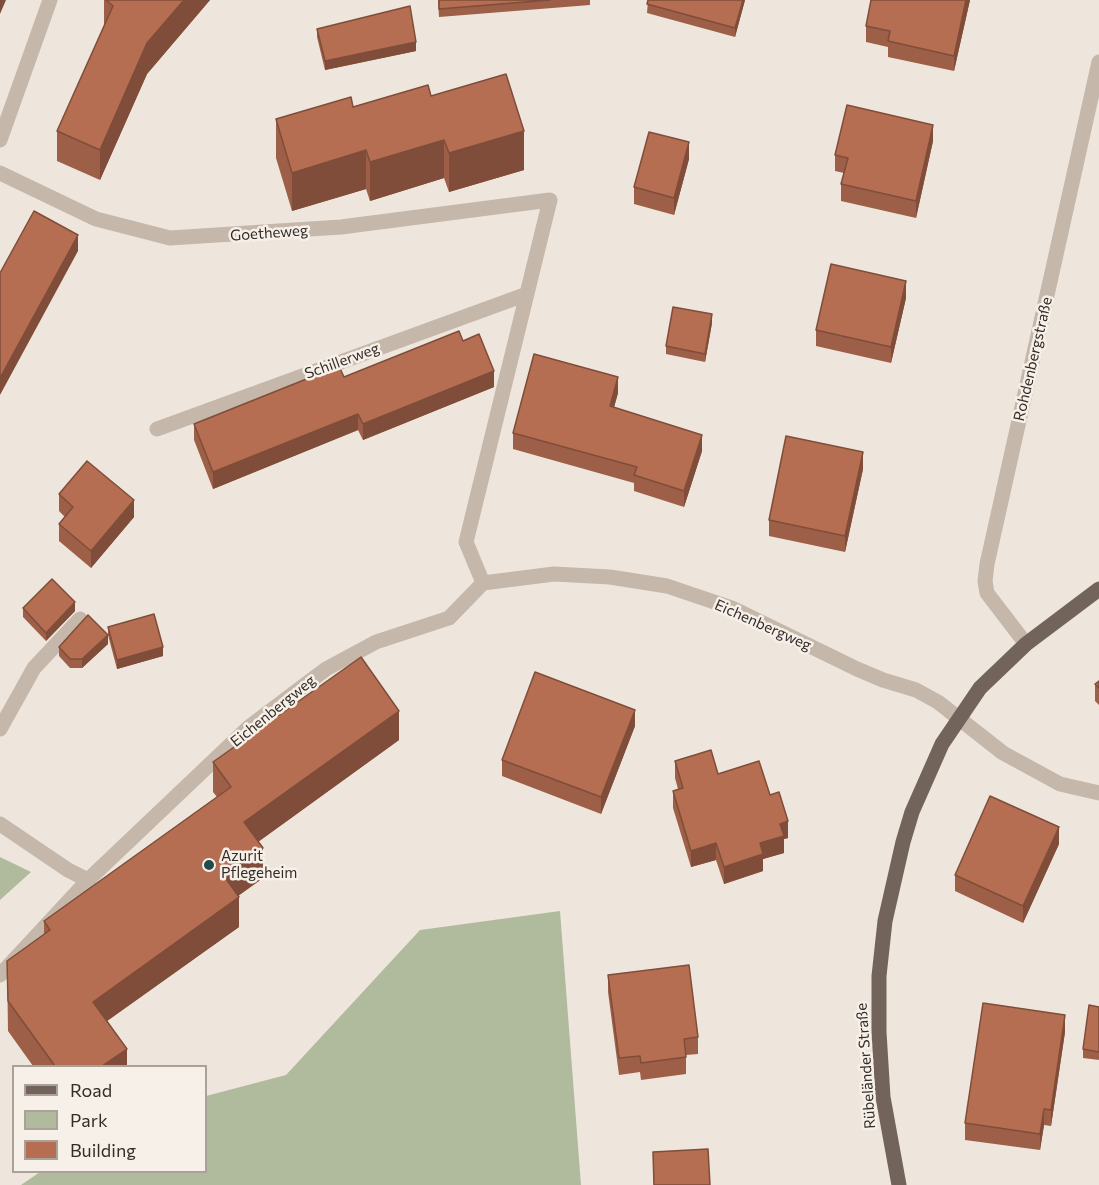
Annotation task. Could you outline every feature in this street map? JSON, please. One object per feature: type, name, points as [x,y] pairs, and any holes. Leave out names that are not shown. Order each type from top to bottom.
[{"type":"main road","name":"Rübeländer Straße","points":[[899,1185],[884,1097],[879,1032],[879,976],[885,921],[900,851],[912,812],[937,753],[980,688],[1026,644],[1099,589]]},
{"type":"street","points":[[0,140],[50,0]]},
{"type":"street","name":"Rohdenbergstraße","points":[[1026,644],[987,593],[985,581],[987,564],[1099,62]]},
{"type":"street","name":"Goetheweg","points":[[0,173],[96,219],[170,238],[341,227],[550,200],[527,294]]},
{"type":"street","points":[[483,583],[466,542],[527,294]]},
{"type":"street","name":"Schillerweg","points":[[157,429],[527,294]]},
{"type":"street","name":"Eichenbergweg","points":[[0,975],[88,880],[249,727],[326,669],[376,642],[449,618],[483,583],[554,574],[610,577],[667,586],[732,608],[857,669],[916,690],[938,702],[1003,753],[1060,784],[1099,793]]},
{"type":"street","points":[[0,729],[34,668],[80,619]]},
{"type":"street","points":[[0,824],[68,870],[88,880]]},
{"type":"green space","points":[[0,857],[31,872],[0,900]]},
{"type":"green space","points":[[560,911],[581,1185],[21,1185],[39,1173],[207,1173],[207,1096],[286,1075],[420,930]]},
{"type":"building","points":[[106,0],[184,0],[147,43],[100,150],[57,131],[113,6]]},
{"type":"building","points":[[439,0],[550,0],[439,9]]},
{"type":"building","points":[[648,0],[743,0],[735,28],[647,4]]},
{"type":"building","points":[[871,0],[966,0],[954,56],[888,41],[890,31],[866,26]]},
{"type":"building","points":[[410,6],[416,42],[325,61],[317,29]]},
{"type":"building","points":[[506,74],[524,131],[449,153],[444,140],[370,162],[366,150],[292,173],[276,119],[351,97],[353,107],[428,85],[431,96]]},
{"type":"building","points":[[847,105],[933,125],[916,201],[841,184],[848,158],[835,155]]},
{"type":"building","points":[[649,132],[689,142],[674,198],[634,187]]},
{"type":"building","points":[[34,211],[78,235],[0,378],[0,273]]},
{"type":"building","points":[[831,264],[906,281],[891,347],[816,330]]},
{"type":"building","points":[[673,307],[712,314],[705,354],[666,346]]},
{"type":"building","points":[[459,331],[463,341],[479,334],[494,371],[363,424],[358,414],[213,472],[194,424],[339,366],[344,377]]},
{"type":"building","points":[[534,354],[618,377],[610,406],[702,435],[684,491],[634,475],[637,467],[513,433]]},
{"type":"building","points":[[786,436],[863,452],[845,536],[769,520]]},
{"type":"building","points":[[87,461],[134,500],[91,551],[59,524],[73,507],[59,494]]},
{"type":"building","points":[[52,579],[75,602],[46,633],[23,608]]},
{"type":"building","points":[[154,614],[163,647],[117,660],[108,627]]},
{"type":"building","points":[[88,615],[108,635],[82,659],[70,659],[59,647]]},
{"type":"building","name":"Azurit Pflegeheim","points":[[361,657],[399,711],[244,822],[263,848],[224,876],[239,897],[93,1002],[127,1049],[103,1065],[54,1065],[8,1001],[7,961],[50,930],[44,921],[231,787],[213,762]]},
{"type":"building","points":[[535,672],[635,710],[601,797],[502,760]]},
{"type":"building","points":[[711,750],[718,774],[759,761],[770,795],[779,792],[788,821],[780,824],[784,836],[760,843],[763,854],[724,867],[716,843],[691,851],[673,791],[683,788],[675,761]]},
{"type":"building","points":[[990,796],[1059,827],[1023,906],[955,875]]},
{"type":"building","points":[[689,965],[698,1037],[684,1039],[686,1057],[641,1063],[640,1056],[619,1058],[608,975]]},
{"type":"building","points":[[983,1003],[1065,1015],[1051,1110],[1044,1109],[1040,1134],[965,1123]]},
{"type":"building","points":[[1089,1005],[1099,1007],[1099,1052],[1083,1049]]},
{"type":"building","points":[[708,1149],[710,1185],[654,1185],[653,1152]]},
{"type":"place","name":"Azurit Pflegeheim","points":[[209,865]]}]
